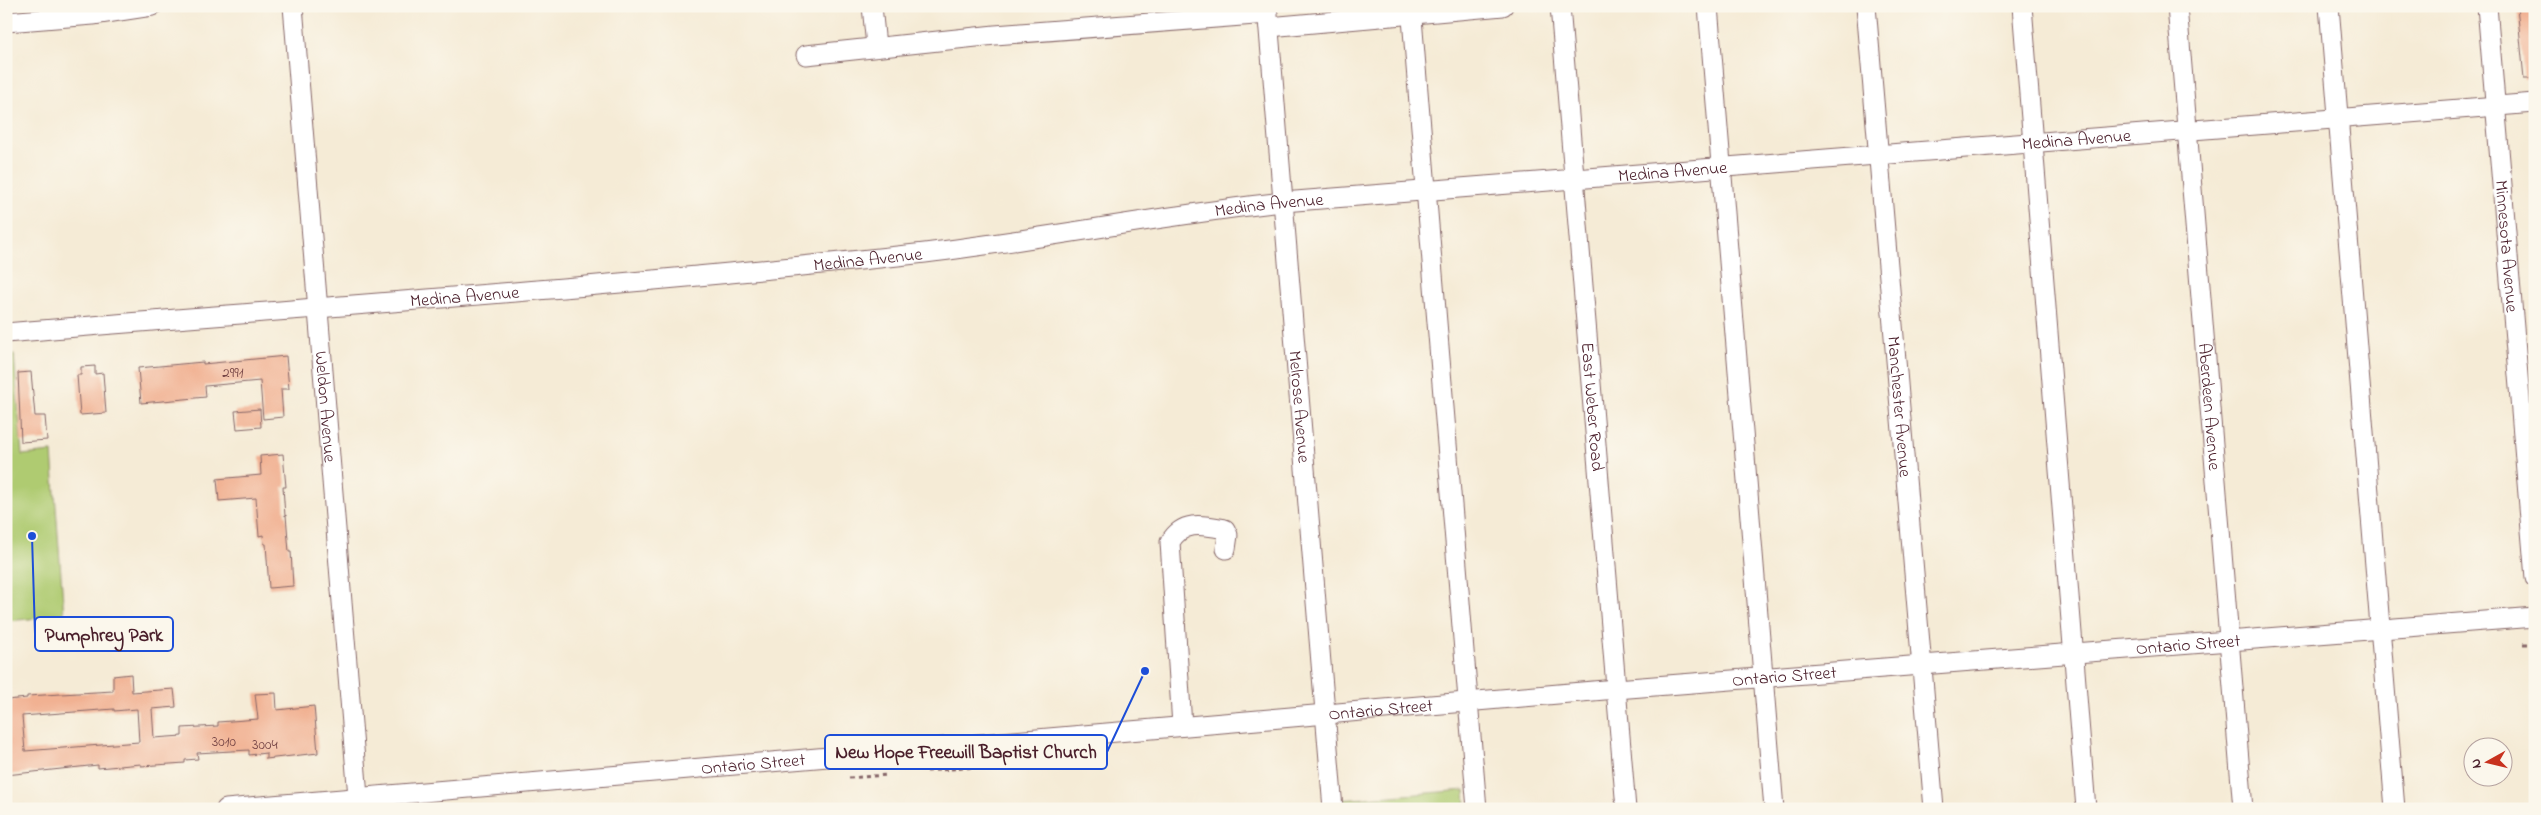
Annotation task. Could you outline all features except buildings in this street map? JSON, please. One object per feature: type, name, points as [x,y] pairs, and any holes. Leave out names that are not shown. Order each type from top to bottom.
[{"type":"street","points":[[6,22],[93,15],[152,6]]},
{"type":"street","name":"Weldon Avenue","points":[[293,6],[359,803]]},
{"type":"street","points":[[872,6],[876,46]]},
{"type":"street","points":[[806,55],[876,46],[1268,16],[1503,6]]},
{"type":"street","name":"East Weber Road","points":[[1560,6],[1626,809]]},
{"type":"street","points":[[1708,6],[1774,809]]},
{"type":"street","name":"Manchester Avenue","points":[[1866,6],[1934,809]]},
{"type":"street","points":[[2022,6],[2086,809]]},
{"type":"street","name":"Aberdeen Avenue","points":[[2178,6],[2243,809]]},
{"type":"street","points":[[2329,6],[2395,809]]},
{"type":"street","name":"Minnesota Avenue","points":[[2487,6],[2535,578]]},
{"type":"street","points":[[1411,11],[1477,809]]},
{"type":"street","name":"Melrose Avenue","points":[[1268,16],[1333,809]]},
{"type":"street","name":"Medina Avenue","points":[[6,332],[737,272],[929,252],[1222,208],[1283,202],[1721,169],[1878,154],[2535,103]]},
{"type":"street","points":[[1182,726],[1170,542],[1176,533],[1186,526],[1203,525],[1225,529],[1228,535],[1226,549]]},
{"type":"street","name":"Ontario Street","points":[[226,809],[359,803],[1182,726],[1921,664],[2535,617]]},
{"type":"path","points":[[2523,644],[2528,644]]},
{"type":"path","points":[[927,771],[1064,760]]},
{"type":"path","points":[[850,778],[887,775]]},
{"type":"green space","points":[[6,354],[14,354],[22,455],[52,452],[64,616],[6,621]]},
{"type":"green space","points":[[1465,790],[1466,809],[1343,809],[1342,800]]},
{"type":"place","name":"Pumphrey Park","points":[[32,536]]},
{"type":"place","name":"New Hope Freewill Baptist Church","points":[[1145,671]]}]
